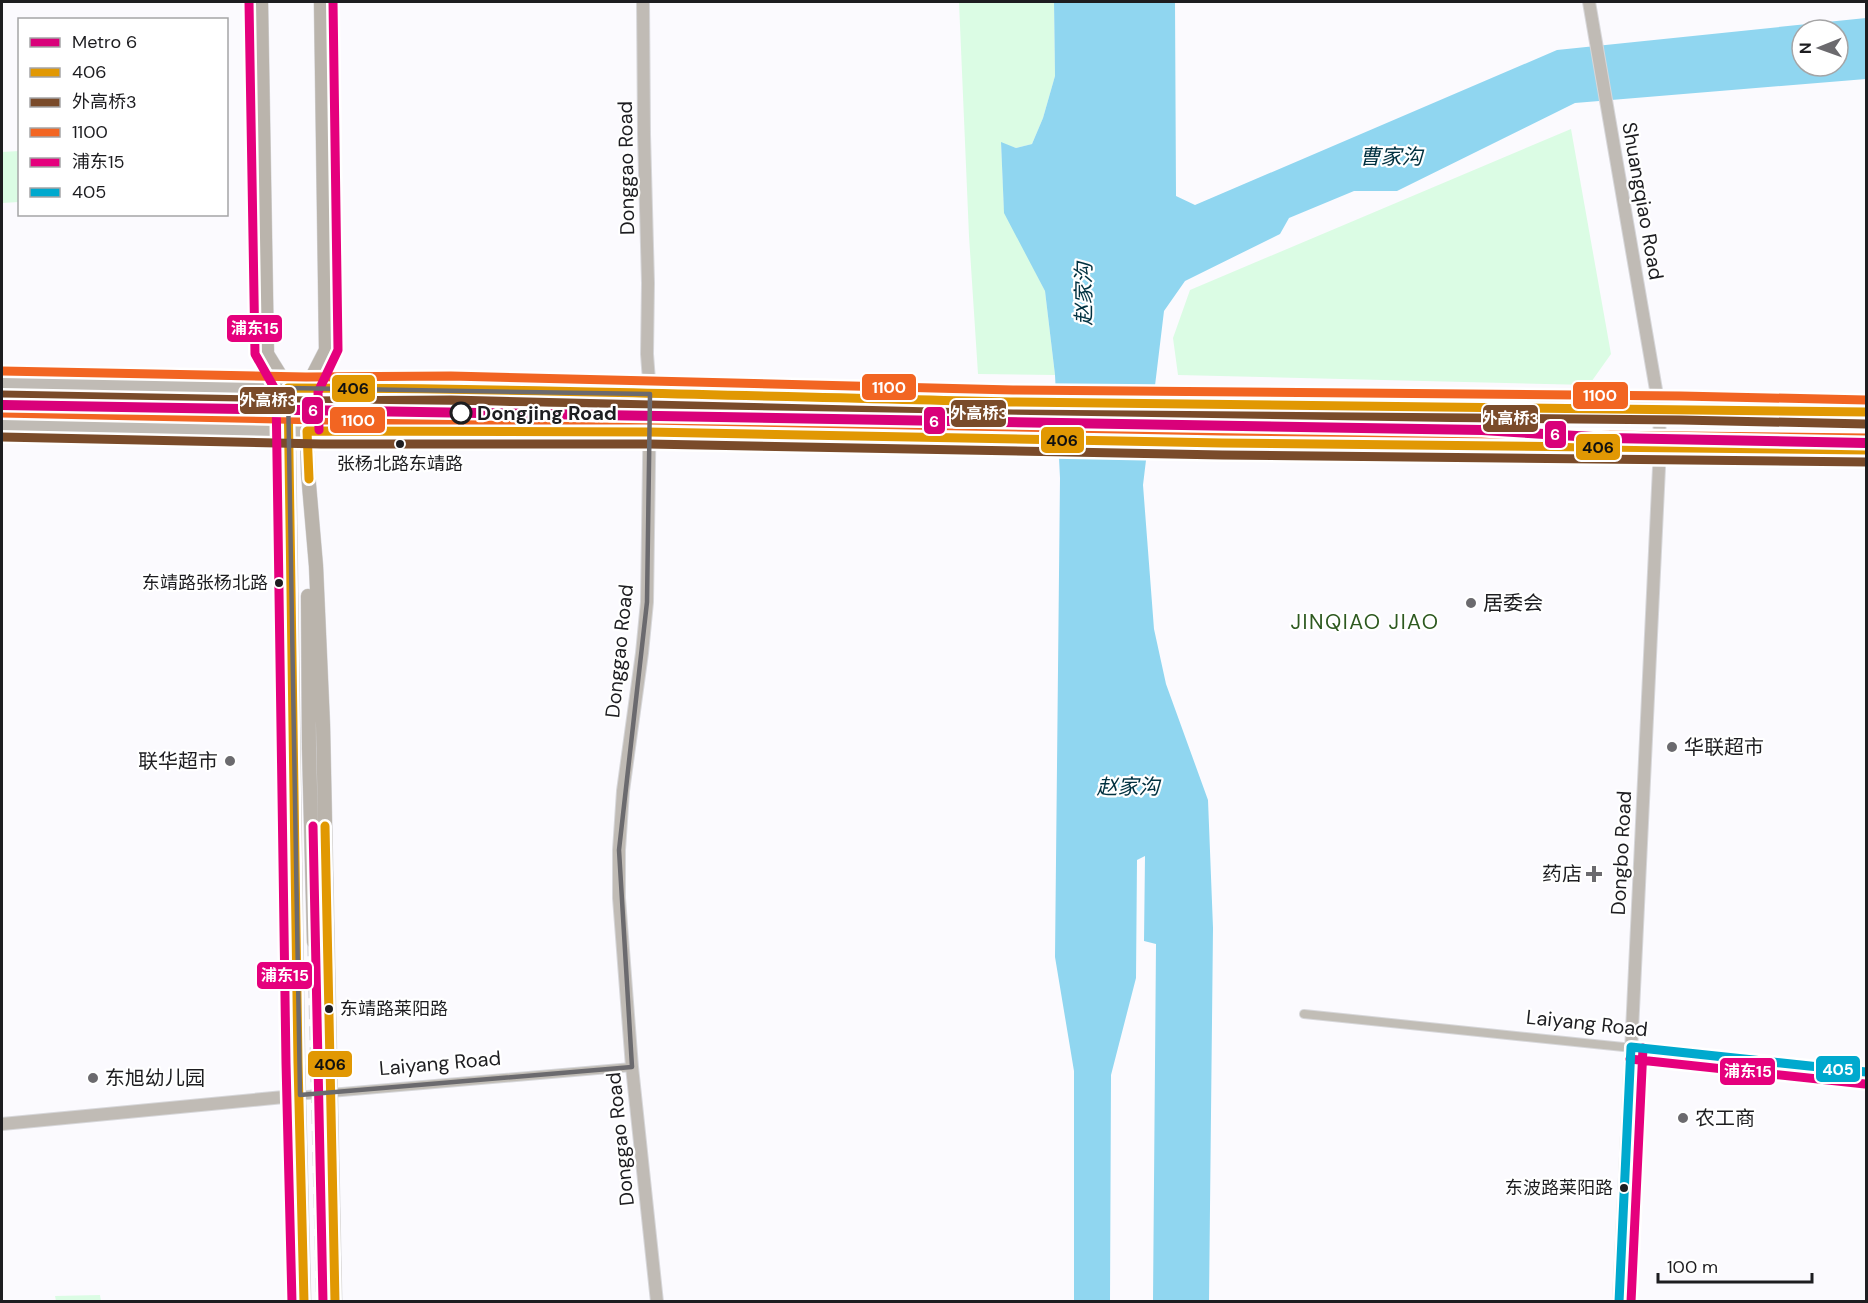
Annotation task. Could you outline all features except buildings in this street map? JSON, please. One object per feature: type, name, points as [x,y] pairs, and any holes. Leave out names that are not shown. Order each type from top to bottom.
[{"type":"main road","points":[[261,2],[267,354],[288,388],[304,1302]]},
{"type":"main road","points":[[314,942],[309,748],[306,388],[326,350],[321,2]]},
{"type":"main road","name":"Donggao Road","points":[[643,2],[648,283],[646,354],[650,394],[647,602],[623,790],[619,850],[621,950],[657,1302]]},
{"type":"main road","name":"Shuangqiao Road","points":[[1589,5],[1659,407]]},
{"type":"main road","points":[[2,383],[288,388],[451,387],[1013,402],[1659,407],[1866,411]]},
{"type":"main road","name":"Dongbo Road","points":[[1618,1302],[1643,826],[1647,679],[1660,447],[1659,407]]},
{"type":"main road","points":[[2,425],[307,432],[649,432],[1222,443],[1866,450]]},
{"type":"main road","points":[[308,473],[316,567],[323,725],[335,1302]]},
{"type":"main road","name":"Laiyang Road","points":[[2,1124],[284,1097]]},
{"type":"main road","points":[[300,1119],[310,1302]]},
{"type":"street","name":"Laiyang Road","points":[[1304,1014],[1866,1072]]},
{"type":"street","name":"Laiyang Road","points":[[284,1097],[632,1067]]},
{"type":"highlighted area","points":[[288,388],[650,394],[647,602],[619,850],[632,1067],[300,1095]]},
{"type":"green space","points":[[959,2],[1054,2],[1055,76],[1043,118],[1032,144],[1016,148],[1001,143],[1004,209],[1045,291],[1055,375],[978,374],[969,236]]},
{"type":"green space","points":[[1571,129],[1611,354],[1589,385],[1178,375],[1173,338],[1190,290]]},
{"type":"green space","points":[[18,151],[18,202],[2,203],[2,152]]},
{"type":"green space","points":[[100,1295],[101,1301],[56,1301],[55,1296]]},
{"type":"water","name":"赵家沟","points":[[1054,2],[1175,2],[1176,196],[1195,205],[1557,50],[1790,26],[1790,78],[1850,78],[1850,20],[1866,18],[1866,79],[1575,103],[1397,191],[1354,191],[1289,218],[1280,234],[1185,281],[1164,311],[1143,485],[1154,629],[1166,684],[1208,800],[1213,928],[1209,1301],[1153,1301],[1156,944],[1144,941],[1145,856],[1137,860],[1136,978],[1111,1075],[1110,1301],[1074,1301],[1074,1071],[1055,957],[1060,478],[1055,375],[1045,291],[1004,213],[1001,142],[1016,148],[1032,144],[1043,118],[1055,76]]},
{"type":"tunnel","points":[[314,942],[323,1302]]},
{"type":"metro line","name":"6","points":[[2,405],[1482,430],[1609,438],[1866,443]]},
{"type":"transit line","name":"浦东15","points":[[249,2],[255,354],[276,391],[286,1063],[292,1302]]},
{"type":"transit line","name":"浦东15","points":[[319,430],[318,392],[338,350],[333,2]]},
{"type":"transit line","name":"1100","points":[[2,371],[306,377],[451,376],[1013,390],[1681,396],[1866,400]]},
{"type":"transit line","name":"406","points":[[304,1302],[298,1063],[288,388],[559,391],[1117,404],[1866,412]]},
{"type":"transit line","name":"外高桥3","points":[[2,395],[306,401],[451,400],[1013,414],[1681,420],[1866,424]]},
{"type":"transit line","name":"1100","points":[[2,413],[321,420],[649,420],[1222,431],[1866,438]]},
{"type":"transit line","name":"406","points":[[309,479],[307,431],[649,432],[1222,443],[1866,450]]},
{"type":"transit line","name":"外高桥3","points":[[2,437],[321,444],[649,444],[1222,455],[1866,462]]},
{"type":"transit line","name":"浦东15","points":[[313,826],[323,1302]]},
{"type":"transit line","name":"406","points":[[325,826],[335,1302]]},
{"type":"transit line","name":"405","points":[[1631,1047],[1866,1072]]},
{"type":"transit line","name":"405","points":[[1619,1302],[1631,1047]]},
{"type":"transit line","name":"浦东15","points":[[1631,1302],[1643,1048]]},
{"type":"transit line","name":"浦东15","points":[[1630,1059],[1865,1084]]},
{"type":"place","name":"Dongjing Road","points":[[461,413]]},
{"type":"place","name":"张杨北路东靖路","points":[[400,444]]},
{"type":"place","name":"东靖路张杨北路","points":[[279,583]]},
{"type":"place","name":"居委会","points":[[1471,603]]},
{"type":"place","name":"华联超市","points":[[1672,747]]},
{"type":"place","name":"联华超市","points":[[230,761]]},
{"type":"place","name":"药店","points":[[1594,874]]},
{"type":"place","name":"东靖路莱阳路","points":[[329,1009]]},
{"type":"place","name":"东旭幼儿园","points":[[93,1078]]},
{"type":"place","name":"农工商","points":[[1683,1118]]},
{"type":"place","name":"东波路莱阳路","points":[[1624,1188]]},
{"type":"district","name":"JINQIAO JIAO","points":[[1365,622]]},
{"type":"water label","name":"曹家沟","points":[[1391,157]]}]
